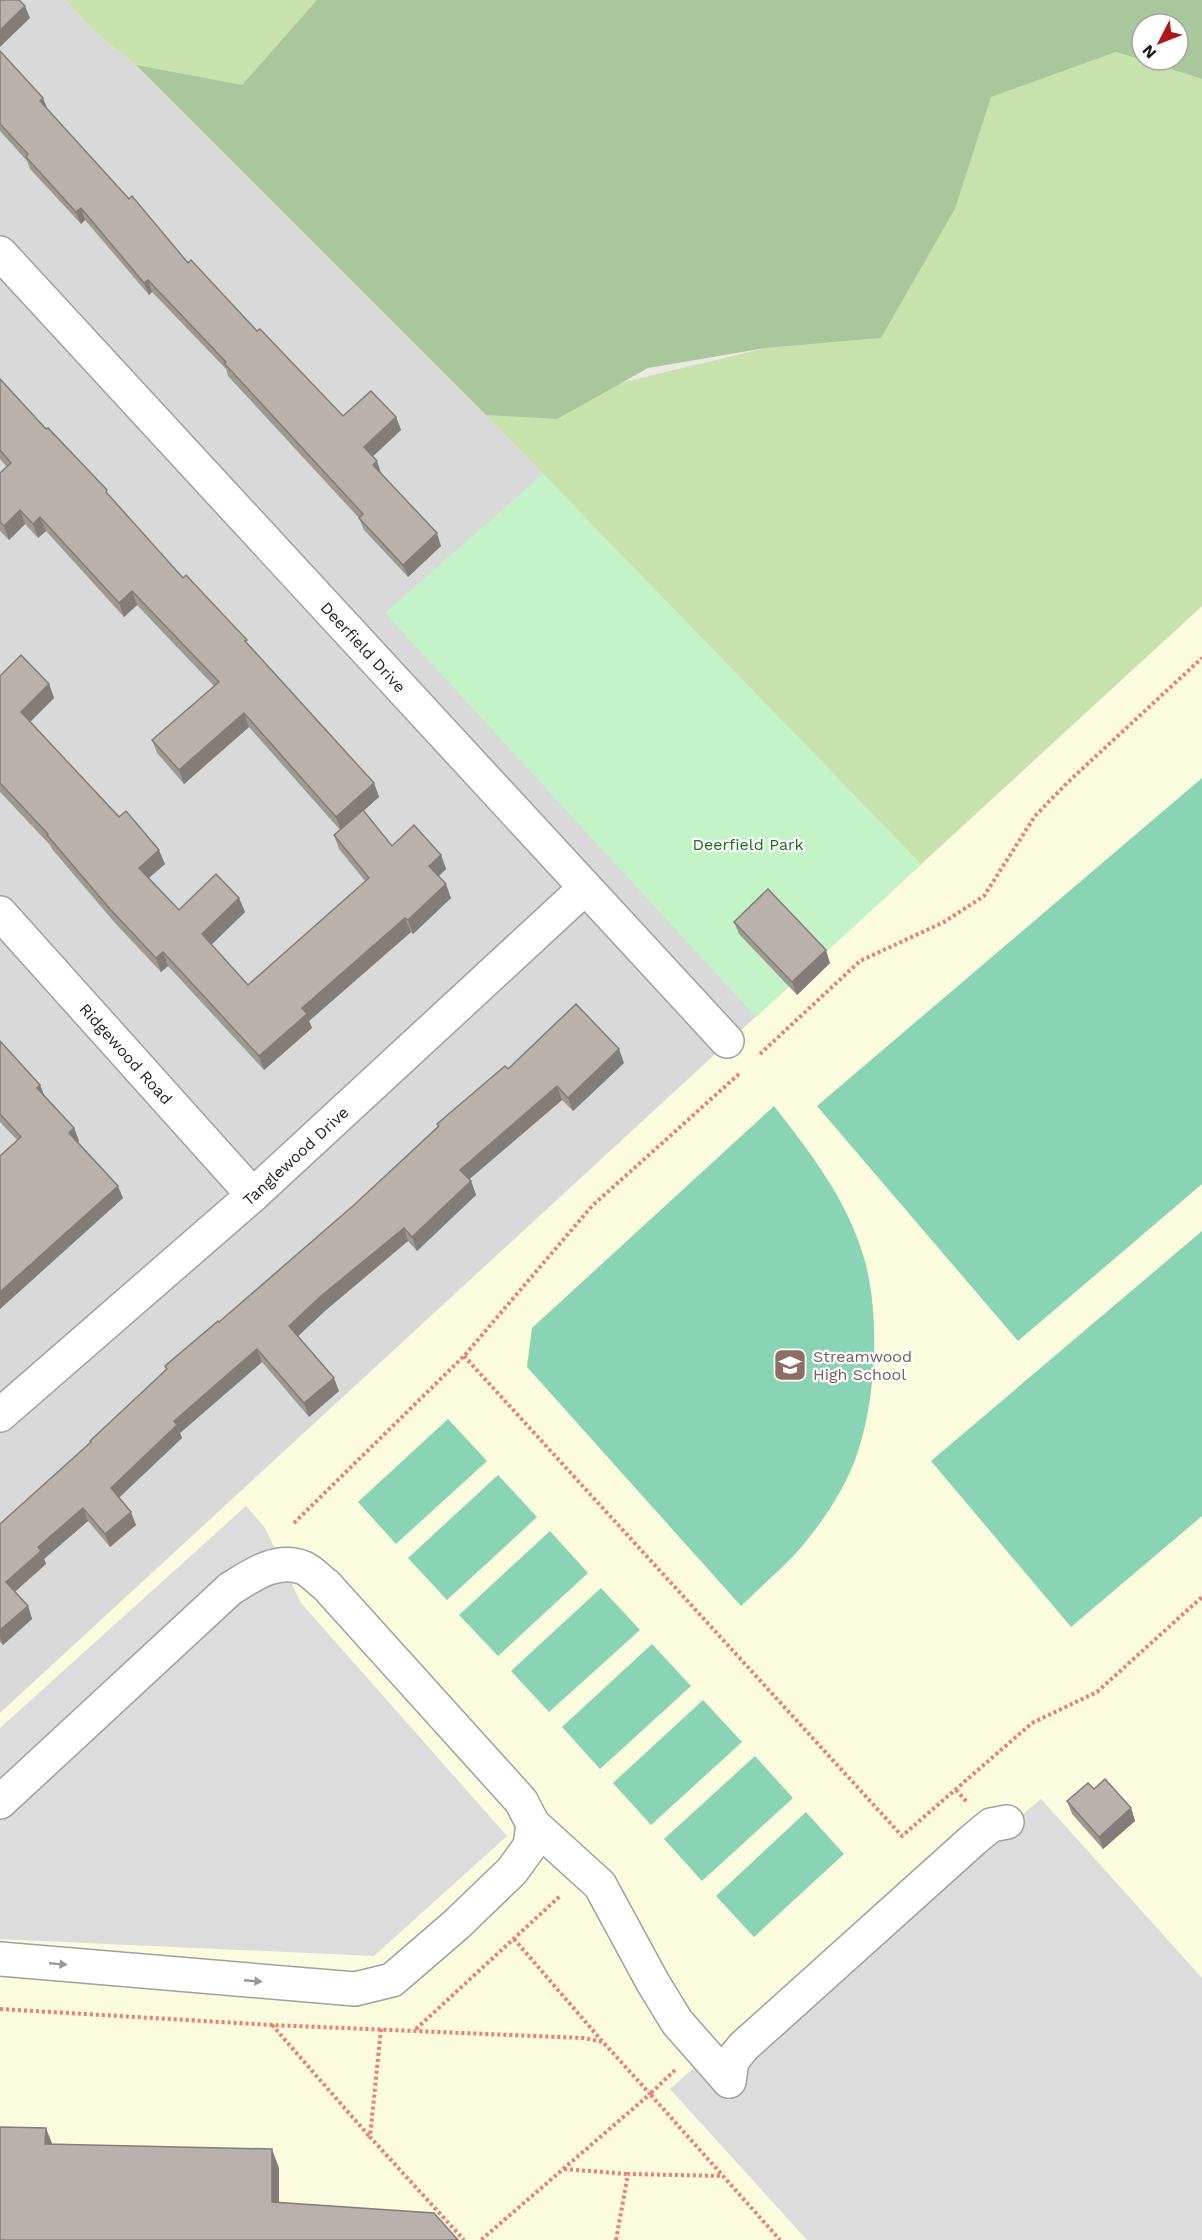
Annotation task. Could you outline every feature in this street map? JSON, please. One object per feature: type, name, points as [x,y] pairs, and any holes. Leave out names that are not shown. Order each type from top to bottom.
[{"type":"street","name":"Deerfield Drive","points":[[0,253],[727,1041]]},
{"type":"street","name":"Tanglewood Drive","points":[[0,1415],[253,1195],[585,888]]},
{"type":"street","name":"Ridgewood Road","points":[[0,913],[253,1195]]},
{"type":"street","points":[[0,1802],[230,1589],[255,1572],[281,1564],[304,1568],[326,1585],[521,1802],[533,1824],[600,1885],[641,1962],[677,2022],[729,2081],[732,2061],[743,2047],[973,1840],[991,1825],[1007,1822]]},
{"type":"street","points":[[0,1959],[356,1989],[392,1980],[457,1924],[512,1871],[530,1846],[533,1824]]},
{"type":"path","points":[[758,1056],[860,961],[944,922],[984,896],[1035,816],[1068,782],[1202,658]]},
{"type":"path","points":[[294,1523],[464,1356],[592,1206],[741,1071]]},
{"type":"path","points":[[464,1356],[902,1836],[1032,1723],[1097,1692],[1202,1598]]},
{"type":"path","points":[[416,2030],[555,1900]]},
{"type":"path","points":[[514,1939],[780,2240]]},
{"type":"path","points":[[0,2009],[272,2025],[584,2038],[603,2042]]},
{"type":"path","points":[[272,2025],[464,2240]]},
{"type":"path","points":[[370,2136],[381,2029]]},
{"type":"path","points":[[481,2240],[650,2094]]},
{"type":"path","points":[[564,2169],[628,2174],[723,2176]]},
{"type":"path","points":[[616,2240],[628,2174]]},
{"type":"shaded area","points":[[0,0],[66,0],[93,30],[136,65],[486,415],[921,864],[0,1713]]},
{"type":"shaded area","name":"Streamwood High School","points":[[1202,606],[1202,2240],[0,2240],[0,1713]]},
{"type":"shaded area","points":[[246,1506],[265,1528],[301,1603],[507,1836],[374,1956],[0,1939],[0,1728]]},
{"type":"shaded area","points":[[1041,1799],[1202,1978],[1202,2240],[807,2240],[670,2089],[977,1817],[1017,1819]]},
{"type":"green space","points":[[66,0],[318,0],[242,85],[170,85],[136,65],[93,30]]},
{"type":"green space","points":[[317,0],[1202,0],[1202,79],[1180,72],[1190,72],[1190,12],[1130,12],[1130,56],[1116,52],[991,97],[955,209],[881,338],[766,348],[648,368],[557,419],[486,415],[136,65],[242,85]]},
{"type":"green space","points":[[1116,52],[1130,56],[1130,72],[1180,72],[1202,79],[1202,606],[921,864],[486,415],[766,348],[881,338],[955,209],[990,97]]},
{"type":"green space","name":"Deerfield Park","points":[[543,474],[921,864],[756,1017],[385,613]]},
{"type":"green space","points":[[1202,778],[1202,1184],[1018,1341],[817,1106]]},
{"type":"green space","points":[[774,1106],[826,1178],[857,1237],[864,1258],[873,1306],[874,1360],[868,1413],[862,1438],[851,1470],[841,1489],[803,1545],[741,1606],[527,1367],[532,1328]]},
{"type":"green space","points":[[1202,1231],[1202,1516],[1071,1627],[931,1461]]},
{"type":"green space","points":[[448,1419],[487,1461],[396,1544],[358,1502]]},
{"type":"green space","points":[[498,1475],[537,1517],[447,1600],[408,1558]]},
{"type":"green space","points":[[550,1531],[588,1573],[498,1656],[459,1615]]},
{"type":"green space","points":[[601,1588],[640,1630],[549,1712],[511,1671]]},
{"type":"green space","points":[[652,1644],[691,1686],[600,1769],[562,1727]]},
{"type":"green space","points":[[703,1700],[742,1742],[651,1825],[613,1783]]},
{"type":"green space","points":[[755,1756],[793,1798],[702,1881],[664,1839]]},
{"type":"green space","points":[[806,1812],[844,1854],[754,1937],[716,1896]]},
{"type":"building","points":[[0,0],[19,0],[25,6],[0,30]]},
{"type":"building","points":[[0,51],[43,98],[40,101],[129,199],[132,196],[188,263],[191,260],[257,331],[260,329],[343,416],[371,391],[396,417],[364,447],[377,461],[373,465],[437,533],[403,565],[359,518],[363,514],[224,363],[226,362],[148,280],[144,283],[81,208],[76,212],[26,157],[28,154],[0,124]]},
{"type":"building","points":[[0,379],[107,490],[106,492],[183,578],[186,575],[247,640],[245,641],[374,783],[336,817],[244,713],[179,770],[152,740],[219,682],[132,591],[119,603],[40,517],[33,524],[20,510],[4,526],[0,522],[0,473],[11,463],[0,450]]},
{"type":"building","points":[[21,655],[49,684],[21,712],[119,817],[126,811],[159,850],[139,868],[179,910],[216,874],[239,898],[202,934],[248,985],[369,878],[334,835],[363,810],[392,846],[414,825],[441,855],[429,866],[446,884],[408,920],[405,918],[302,1008],[307,1014],[259,1056],[163,952],[156,958],[110,909],[48,834],[0,783],[0,676]]},
{"type":"building","points":[[768,889],[826,950],[792,982],[734,922]]},
{"type":"building","points":[[576,1004],[619,1049],[568,1098],[557,1086],[460,1170],[471,1181],[412,1237],[404,1228],[321,1296],[289,1326],[334,1378],[304,1403],[257,1349],[174,1421],[177,1425],[111,1488],[131,1512],[105,1534],[83,1508],[38,1547],[41,1551],[6,1582],[28,1606],[0,1630],[0,1524],[91,1442],[167,1369],[165,1366],[354,1205],[439,1126],[437,1124],[505,1066],[508,1069]]},
{"type":"building","points":[[0,1041],[40,1085],[37,1088],[74,1128],[69,1133],[118,1186],[0,1292],[0,1156],[21,1137],[0,1114]]},
{"type":"building","points":[[1105,1779],[1131,1808],[1099,1837],[1067,1801],[1088,1783],[1094,1789]]},
{"type":"building","points":[[0,2127],[46,2128],[45,2144],[272,2149],[272,2202],[434,2213],[458,2240],[0,2240]]},
{"type":"place","name":"Streamwood High School","points":[[790,1365]]}]
